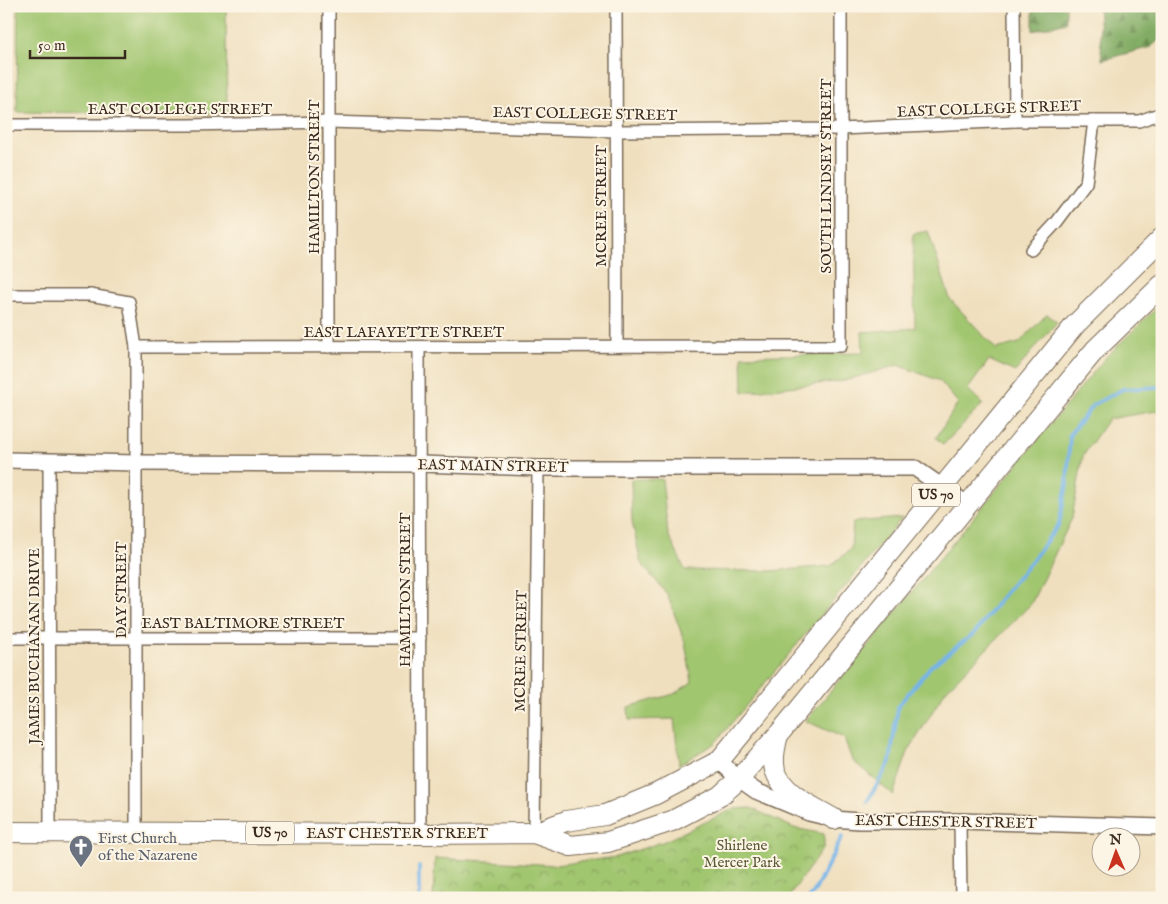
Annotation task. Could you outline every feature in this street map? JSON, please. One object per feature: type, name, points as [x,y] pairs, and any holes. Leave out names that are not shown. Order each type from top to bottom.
[{"type":"highway","name":"US 70","points":[[534,833],[566,821],[605,815],[656,794],[718,760],[1075,325],[1162,238]]},
{"type":"highway","name":"US 70","points":[[739,779],[778,735],[1095,350],[1162,285]]},
{"type":"highway","points":[[778,735],[774,751],[775,770],[783,787],[834,819]]},
{"type":"highway","name":"EAST CHESTER STREET","points":[[6,832],[534,833],[571,846],[608,842],[672,821],[720,796],[739,779]]},
{"type":"main road","name":"EAST MAIN STREET","points":[[6,460],[136,464],[420,464],[538,468],[915,468],[968,504]]},
{"type":"main road","name":"EAST CHESTER STREET","points":[[718,760],[756,791],[809,813],[834,819],[1162,827]]},
{"type":"street","name":"HAMILTON STREET","points":[[329,6],[329,347]]},
{"type":"street","name":"MCREE STREET","points":[[616,6],[617,346]]},
{"type":"street","name":"SOUTH LINDSEY STREET","points":[[841,6],[841,346]]},
{"type":"street","points":[[1014,6],[1015,121]]},
{"type":"street","name":"EAST COLLEGE STREET","points":[[6,125],[188,125],[329,122],[616,131],[841,129],[1015,121],[1138,121],[1162,113]]},
{"type":"street","points":[[1031,250],[1056,223],[1086,183],[1094,121]]},
{"type":"street","points":[[6,295],[90,295],[129,302],[136,347]]},
{"type":"street","name":"EAST LAFAYETTE STREET","points":[[136,347],[841,346]]},
{"type":"street","name":"DAY STREET","points":[[136,347],[136,833]]},
{"type":"street","name":"HAMILTON STREET","points":[[420,347],[420,834]]},
{"type":"street","name":"JAMES BUCHANAN DRIVE","points":[[49,461],[50,832]]},
{"type":"street","name":"MCREE STREET","points":[[534,833],[538,468]]},
{"type":"street","name":"EAST BALTIMORE STREET","points":[[6,638],[420,638]]},
{"type":"street","points":[[960,821],[961,898]]},
{"type":"green space","points":[[18,6],[226,6],[227,114],[17,112]]},
{"type":"green space","points":[[1033,6],[1066,6],[1066,22],[1033,31]]},
{"type":"green space","points":[[1098,6],[1162,6],[1162,37],[1151,47],[1102,60]]},
{"type":"green space","points":[[928,231],[950,299],[996,349],[1019,343],[1047,314],[1057,322],[1015,372],[989,360],[968,389],[983,404],[943,445],[936,438],[958,403],[940,381],[898,365],[844,381],[743,392],[742,356],[863,353],[862,332],[915,328],[913,234]]},
{"type":"green space","points":[[1162,303],[1162,410],[1108,419],[1083,456],[1072,518],[1031,604],[945,691],[908,752],[893,795],[852,760],[844,738],[806,721],[1106,357]]},
{"type":"green space","points":[[631,479],[662,479],[668,534],[685,570],[771,571],[830,566],[851,549],[853,522],[902,518],[715,743],[679,765],[674,719],[629,720],[628,707],[674,694],[692,682],[685,643],[667,594],[641,563],[632,521]]},
{"type":"green space","name":"Shirlene Mercer Park","points":[[751,808],[794,828],[824,834],[824,847],[788,898],[433,898],[435,858],[556,865],[617,857],[665,841],[733,809]]},
{"type":"waterway","points":[[867,802],[890,762],[898,706],[931,666],[975,633],[1059,524],[1067,484],[1070,434],[1093,405],[1123,389],[1162,387]]},
{"type":"waterway","points":[[809,898],[814,892],[842,837]]},
{"type":"waterway","points":[[419,867],[419,898]]},
{"type":"place","name":"First Church of the Nazarene","points":[[81,868]]}]
